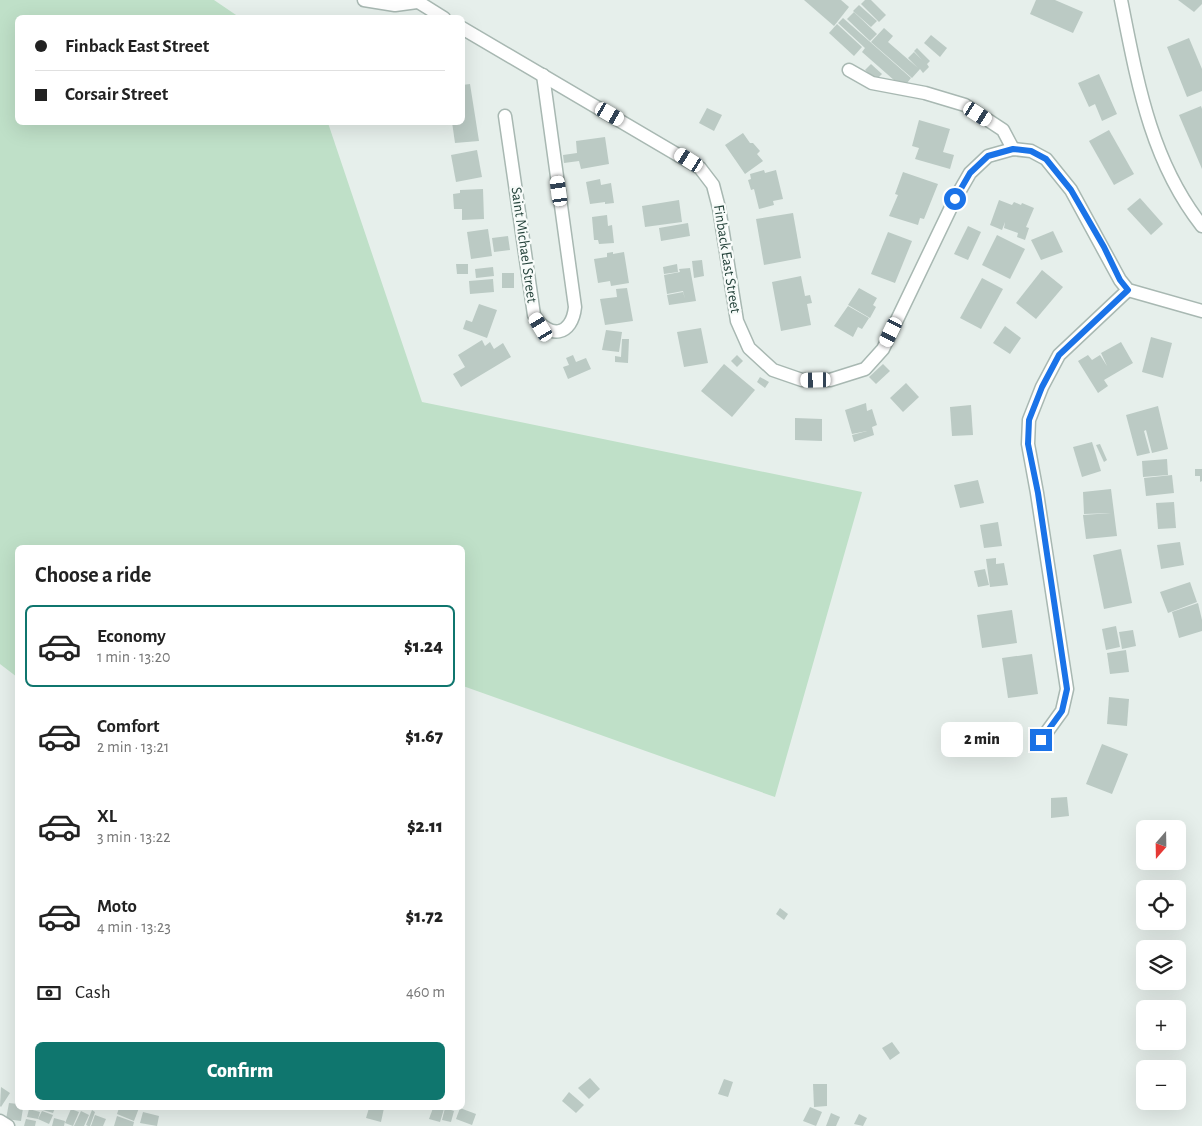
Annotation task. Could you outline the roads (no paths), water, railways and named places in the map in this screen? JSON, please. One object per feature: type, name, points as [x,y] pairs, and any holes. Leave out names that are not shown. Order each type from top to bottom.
[{"type":"street","points":[[364,0],[395,4],[416,1],[439,15]]},
{"type":"street","points":[[1121,0],[1137,84],[1144,110],[1167,168],[1181,196],[1202,226]]},
{"type":"street","name":"Finback East Street","points":[[465,30],[700,168],[713,185],[719,208],[737,321],[749,348],[773,370],[802,380],[830,380],[865,369],[883,349],[951,208],[970,173],[988,156],[1013,149],[1031,151],[1046,159],[1071,190],[1104,247],[1120,280],[1128,290]]},
{"type":"street","points":[[849,70],[872,83],[925,93],[965,105],[1003,130],[1013,149]]},
{"type":"street","name":"Saint Michael Street","points":[[505,116],[534,315],[541,327],[554,331],[565,329],[574,320],[576,306],[543,75]]},
{"type":"street","points":[[1041,740],[1062,711],[1067,689],[1038,493],[1028,444],[1029,420],[1042,387],[1059,355],[1128,290],[1202,312]]},
{"type":"street","points":[[0,1122],[8,1126]]}]
